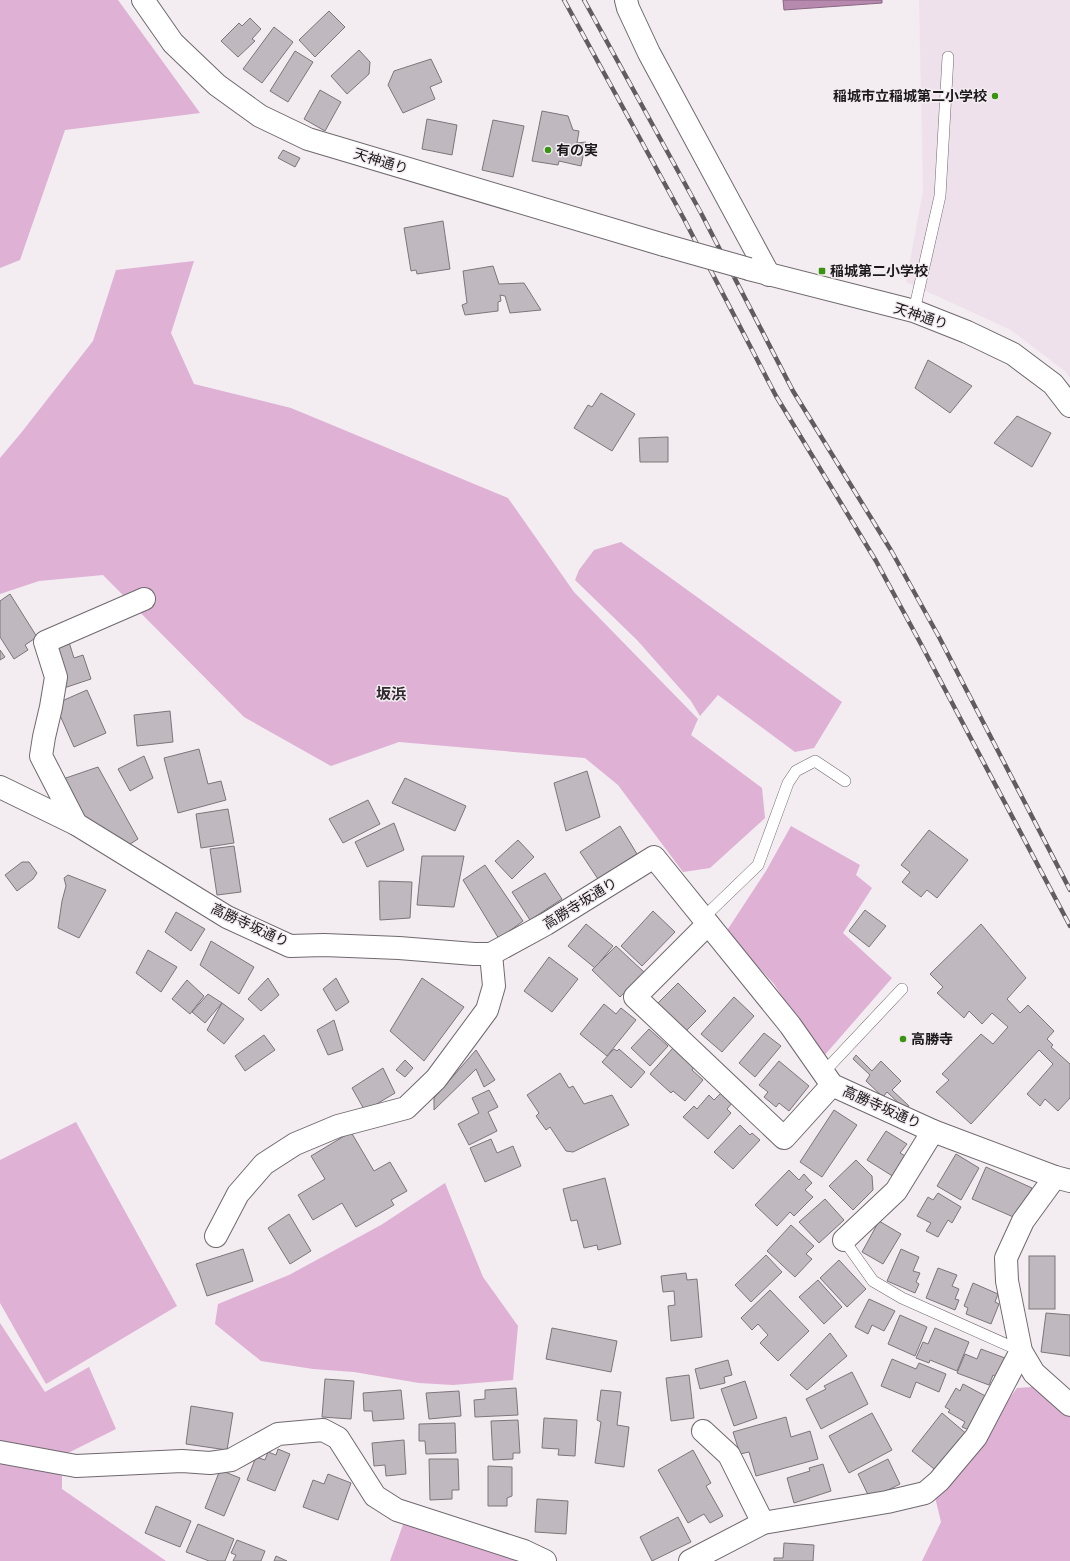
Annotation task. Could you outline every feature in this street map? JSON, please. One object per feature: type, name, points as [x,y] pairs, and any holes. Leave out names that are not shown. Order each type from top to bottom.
[{"type":"street","name":"天神通り","points":[[143,0],[173,43],[217,85],[260,116],[294,132],[322,143],[759,272],[914,311],[967,332],[1013,354],[1053,384],[1070,406]]},
{"type":"street","points":[[626,0],[628,8],[649,53],[759,272]]},
{"type":"street","points":[[76,824],[41,756],[56,677],[45,642],[144,599]]},
{"type":"street","name":"高勝寺坂通り","points":[[0,787],[76,824],[227,917],[290,946],[324,945],[492,954],[546,924],[654,857],[790,1025],[827,1079],[933,1130],[1062,1179]]},
{"type":"street","points":[[705,921],[635,997],[784,1138],[827,1079]]},
{"type":"street","points":[[216,1236],[238,1194],[264,1164],[295,1144],[338,1126],[406,1108],[436,1079],[487,1010],[494,986],[492,954]]},
{"type":"street","points":[[844,1240],[896,1191],[933,1130]]},
{"type":"street","points":[[1062,1179],[1023,1221],[1006,1258],[1007,1281],[1021,1351],[1034,1373],[1070,1405]]},
{"type":"street","points":[[690,1561],[763,1523],[887,1502],[925,1493],[939,1481],[976,1437],[1021,1351]]},
{"type":"street","points":[[0,1452],[76,1466],[182,1461],[210,1463],[231,1460],[278,1434],[323,1430],[338,1438],[375,1496],[397,1510],[524,1551],[545,1561]]},
{"type":"street","points":[[703,1431],[729,1455],[763,1523]]},
{"type":"lane","points":[[914,311],[940,196],[948,57]]},
{"type":"lane","points":[[705,921],[758,865],[784,792],[796,771],[816,761],[845,781]]},
{"type":"lane","points":[[827,1079],[902,989]]},
{"type":"lane","points":[[844,1240],[873,1281],[902,1298],[1021,1351]]},
{"type":"shaded area","points":[[0,0],[118,0],[200,113],[65,130],[20,260],[0,268]]},
{"type":"shaded area","points":[[783,0],[882,0],[882,3],[784,10]]},
{"type":"shaded area","name":"稲城市立稲城第二小学校","points":[[919,0],[1070,0],[1070,378],[1066,372],[1011,330],[906,282],[923,191]]},
{"type":"shaded area","points":[[194,261],[171,333],[194,384],[291,408],[508,498],[574,592],[698,719],[691,735],[762,788],[765,818],[710,868],[683,872],[618,785],[585,758],[399,742],[331,766],[244,717],[103,575],[39,581],[0,594],[0,458],[93,341],[116,270]]},
{"type":"shaded area","points":[[621,542],[842,702],[814,748],[795,752],[718,695],[700,716],[691,701],[637,640],[575,580],[579,570],[594,550]]},
{"type":"shaded area","points":[[791,826],[860,865],[856,875],[872,888],[843,933],[892,978],[823,1057],[774,984],[726,932],[766,871]]},
{"type":"shaded area","points":[[76,1122],[177,1306],[46,1384],[0,1303],[0,1160]]},
{"type":"shaded area","points":[[445,1183],[483,1277],[518,1326],[513,1380],[453,1385],[419,1383],[354,1372],[313,1369],[261,1361],[215,1324],[218,1304],[289,1275],[381,1225]]},
{"type":"shaded area","points":[[0,1323],[45,1392],[89,1367],[116,1429],[62,1456],[62,1489],[166,1561],[0,1561]]},
{"type":"shaded area","points":[[1032,1387],[1070,1417],[1070,1561],[922,1561],[941,1522],[935,1497],[1017,1388]]},
{"type":"shaded area","points":[[405,1519],[522,1561],[390,1561]]},
{"type":"building","points":[[329,11],[345,27],[315,57],[299,40]]},
{"type":"building","points":[[250,18],[261,29],[252,39],[255,41],[238,57],[221,41],[239,23],[242,26]]},
{"type":"building","points":[[274,27],[293,42],[262,83],[243,69]]},
{"type":"building","points":[[359,50],[370,62],[369,74],[347,94],[331,76]]},
{"type":"building","points":[[295,51],[313,62],[288,102],[270,91]]},
{"type":"building","points":[[431,59],[442,82],[430,87],[435,99],[403,113],[388,85],[394,71]]},
{"type":"building","points":[[320,90],[341,102],[325,131],[304,119]]},
{"type":"building","points":[[542,111],[568,116],[573,130],[579,131],[577,143],[586,142],[581,166],[559,161],[558,165],[532,161]]},
{"type":"building","points":[[427,119],[457,125],[452,155],[422,149]]},
{"type":"building","points":[[493,120],[524,126],[513,177],[482,170]]},
{"type":"building","points":[[283,150],[300,158],[295,167],[278,158]]},
{"type":"building","points":[[443,221],[450,269],[417,274],[416,270],[411,271],[404,228]]},
{"type":"building","points":[[493,266],[499,284],[524,283],[541,310],[510,313],[505,296],[500,295],[501,301],[498,302],[498,311],[465,315],[462,305],[467,303],[463,271]]},
{"type":"building","points":[[928,360],[972,386],[950,413],[915,388]]},
{"type":"building","points":[[601,393],[635,414],[612,451],[574,428],[588,405],[592,407]]},
{"type":"building","points":[[1017,416],[1051,433],[1032,467],[994,443]]},
{"type":"building","points":[[668,437],[668,462],[640,462],[639,438]]},
{"type":"building","points":[[10,594],[37,637],[25,645],[28,650],[14,659],[0,637],[0,601]]},
{"type":"building","points":[[68,639],[74,658],[83,655],[91,679],[64,688],[50,645]]},
{"type":"building","points":[[0,650],[5,657],[0,660]]},
{"type":"building","points":[[87,690],[106,733],[74,747],[55,704]]},
{"type":"building","points":[[170,711],[173,742],[137,746],[134,715]]},
{"type":"building","points":[[199,749],[208,784],[221,781],[226,800],[178,813],[164,758]]},
{"type":"building","points":[[144,756],[153,778],[130,791],[118,769]]},
{"type":"building","points":[[98,767],[138,839],[127,846],[83,821],[60,780]]},
{"type":"building","points":[[587,771],[600,817],[566,831],[554,783]]},
{"type":"building","points":[[405,778],[466,806],[455,831],[392,803]]},
{"type":"building","points":[[368,800],[380,824],[343,843],[329,819]]},
{"type":"building","points":[[228,809],[234,843],[201,848],[196,814]]},
{"type":"building","points":[[394,823],[404,850],[367,867],[355,842]]},
{"type":"building","points":[[620,826],[637,854],[598,879],[580,852]]},
{"type":"building","points":[[929,830],[968,860],[937,898],[927,890],[921,897],[902,882],[910,872],[901,865]]},
{"type":"building","points":[[518,840],[534,857],[512,879],[495,861]]},
{"type":"building","points":[[234,846],[241,892],[217,895],[210,849]]},
{"type":"building","points":[[422,856],[464,856],[454,907],[417,905]]},
{"type":"building","points":[[22,862],[29,862],[37,873],[33,879],[17,891],[5,875]]},
{"type":"building","points":[[485,865],[523,921],[499,939],[463,880]]},
{"type":"building","points":[[545,873],[562,899],[530,920],[512,892]]},
{"type":"building","points":[[68,875],[106,890],[79,938],[58,928],[66,886],[64,878]]},
{"type":"building","points":[[379,881],[412,882],[410,918],[380,920]]},
{"type":"building","points":[[865,910],[886,926],[869,947],[849,931]]},
{"type":"building","points":[[653,911],[675,932],[642,966],[621,946]]},
{"type":"building","points":[[176,912],[205,929],[191,951],[165,932]]},
{"type":"building","points":[[586,924],[613,946],[595,968],[568,946]]},
{"type":"building","points":[[981,924],[1026,978],[1007,999],[1020,1013],[1028,1005],[1054,1031],[1047,1039],[1053,1045],[1051,1047],[1070,1064],[1070,1098],[1058,1111],[1045,1099],[1040,1106],[1027,1094],[1053,1064],[1039,1050],[971,1124],[936,1092],[949,1080],[942,1074],[981,1034],[993,1044],[1008,1027],[992,1013],[982,1024],[969,1011],[964,1018],[937,993],[943,987],[930,974]]},
{"type":"building","points":[[211,941],[254,967],[239,994],[200,965]]},
{"type":"building","points":[[616,946],[644,972],[620,997],[592,970]]},
{"type":"building","points":[[148,950],[177,967],[161,992],[136,973]]},
{"type":"building","points":[[549,957],[578,979],[552,1012],[524,991]]},
{"type":"building","points":[[268,978],[279,995],[261,1011],[248,999]]},
{"type":"building","points":[[336,978],[349,1002],[336,1011],[323,989]]},
{"type":"building","points":[[422,978],[464,1007],[424,1061],[390,1031]]},
{"type":"building","points":[[187,980],[204,996],[190,1014],[172,999]]},
{"type":"building","points":[[678,983],[706,1011],[686,1031],[658,1003]]},
{"type":"building","points":[[208,994],[222,1003],[205,1023],[192,1012]]},
{"type":"building","points":[[734,997],[754,1016],[722,1052],[701,1034]]},
{"type":"building","points":[[222,1003],[244,1019],[224,1044],[207,1030]]},
{"type":"building","points":[[604,1004],[616,1014],[621,1008],[636,1020],[607,1056],[580,1034]]},
{"type":"building","points":[[334,1020],[343,1050],[328,1055],[317,1030]]},
{"type":"building","points":[[649,1029],[668,1046],[650,1066],[631,1048]]},
{"type":"building","points":[[764,1033],[781,1046],[755,1077],[739,1063]]},
{"type":"building","points":[[264,1035],[275,1050],[245,1071],[235,1056]]},
{"type":"building","points":[[673,1048],[694,1067],[692,1070],[703,1080],[685,1101],[673,1091],[671,1093],[650,1074]]},
{"type":"building","points":[[614,1049],[617,1051],[619,1049],[645,1072],[631,1088],[602,1062]]},
{"type":"building","points":[[476,1050],[495,1080],[484,1087],[476,1069],[434,1110],[434,1098]]},
{"type":"building","points":[[856,1055],[872,1071],[881,1061],[901,1081],[892,1090],[909,1106],[906,1110],[887,1092],[883,1097],[866,1081],[870,1075],[853,1059]]},
{"type":"building","points":[[405,1060],[413,1068],[405,1077],[396,1070]]},
{"type":"building","points":[[779,1061],[809,1086],[789,1111],[779,1103],[776,1107],[764,1097],[768,1092],[759,1085]]},
{"type":"building","points":[[383,1068],[395,1093],[365,1111],[352,1088]]},
{"type":"building","points":[[560,1073],[569,1088],[573,1086],[584,1104],[612,1095],[629,1125],[573,1152],[566,1151],[550,1127],[546,1130],[536,1116],[539,1113],[527,1095]]},
{"type":"building","points":[[489,1090],[498,1107],[488,1112],[497,1131],[469,1145],[458,1124],[479,1113],[472,1098]]},
{"type":"building","points":[[721,1093],[732,1103],[727,1109],[731,1113],[708,1139],[683,1117],[694,1106],[697,1109],[709,1095],[714,1100]]},
{"type":"building","points":[[834,1110],[857,1125],[822,1177],[800,1162]]},
{"type":"building","points":[[740,1125],[750,1135],[752,1133],[760,1140],[733,1169],[714,1152]]},
{"type":"building","points":[[886,1131],[907,1144],[900,1153],[907,1157],[894,1177],[867,1160]]},
{"type":"building","points":[[351,1132],[374,1171],[390,1162],[407,1191],[391,1200],[394,1205],[356,1227],[342,1203],[313,1220],[298,1195],[325,1179],[311,1156]]},
{"type":"building","points":[[491,1139],[497,1153],[513,1146],[521,1166],[485,1182],[470,1148]]},
{"type":"building","points":[[956,1154],[979,1168],[961,1200],[937,1186]]},
{"type":"building","points":[[856,1160],[872,1176],[873,1190],[853,1210],[829,1186]]},
{"type":"building","points":[[986,1167],[1032,1188],[1018,1219],[972,1199]]},
{"type":"building","points":[[789,1170],[799,1180],[804,1174],[812,1183],[805,1190],[813,1197],[794,1216],[790,1212],[777,1226],[755,1205]]},
{"type":"building","points":[[605,1178],[621,1244],[598,1250],[597,1245],[584,1248],[577,1220],[571,1221],[563,1189]]},
{"type":"building","points":[[938,1193],[961,1207],[952,1223],[948,1220],[938,1237],[926,1231],[931,1223],[917,1216],[928,1197],[933,1200]]},
{"type":"building","points":[[825,1199],[844,1220],[819,1243],[799,1222]]},
{"type":"building","points":[[289,1214],[311,1251],[290,1264],[268,1228]]},
{"type":"building","points":[[879,1221],[901,1234],[883,1264],[862,1252]]},
{"type":"building","points":[[791,1225],[814,1246],[806,1254],[812,1259],[795,1277],[767,1251]]},
{"type":"building","points":[[243,1249],[253,1281],[207,1296],[196,1264]]},
{"type":"building","points":[[901,1249],[919,1257],[913,1271],[920,1273],[916,1282],[919,1284],[915,1293],[887,1281]]},
{"type":"building","points":[[766,1255],[782,1272],[751,1302],[735,1285]]},
{"type":"building","points":[[1029,1256],[1055,1256],[1055,1309],[1029,1309]]},
{"type":"building","points":[[839,1260],[866,1289],[847,1307],[820,1278]]},
{"type":"building","points":[[938,1268],[957,1275],[952,1286],[959,1289],[955,1299],[959,1300],[955,1310],[926,1298]]},
{"type":"building","points":[[686,1273],[687,1280],[697,1279],[702,1337],[671,1341],[668,1306],[675,1305],[674,1291],[663,1292],[661,1276]]},
{"type":"building","points":[[818,1280],[842,1307],[824,1324],[799,1297]]},
{"type":"building","points":[[973,1283],[998,1294],[995,1302],[999,1304],[991,1324],[966,1314],[968,1308],[964,1306]]},
{"type":"building","points":[[770,1290],[809,1331],[778,1361],[760,1343],[768,1335],[758,1324],[752,1330],[741,1318]]},
{"type":"building","points":[[869,1299],[895,1311],[884,1331],[872,1325],[868,1334],[855,1327]]},
{"type":"building","points":[[1046,1313],[1070,1315],[1070,1356],[1041,1352]]},
{"type":"building","points":[[900,1315],[927,1327],[915,1356],[888,1344]]},
{"type":"building","points":[[552,1328],[617,1341],[611,1372],[546,1359]]},
{"type":"building","points":[[935,1328],[969,1342],[957,1371],[930,1360],[929,1363],[916,1358],[923,1342],[928,1344]]},
{"type":"building","points":[[830,1333],[847,1356],[807,1390],[790,1375]]},
{"type":"building","points":[[981,1349],[1005,1358],[998,1378],[993,1375],[989,1385],[957,1373],[965,1354],[977,1359]]},
{"type":"building","points":[[892,1359],[916,1369],[919,1363],[946,1374],[939,1392],[916,1382],[910,1398],[881,1386]]},
{"type":"building","points":[[728,1360],[732,1375],[724,1377],[725,1383],[700,1389],[695,1369]]},
{"type":"building","points":[[852,1372],[868,1404],[821,1429],[806,1399],[826,1389],[824,1386]]},
{"type":"building","points":[[689,1375],[694,1418],[671,1421],[666,1378]]},
{"type":"building","points":[[325,1379],[354,1381],[351,1419],[322,1417]]},
{"type":"building","points":[[745,1381],[757,1418],[734,1426],[721,1389]]},
{"type":"building","points":[[963,1384],[991,1399],[971,1431],[962,1427],[965,1422],[948,1412],[950,1410],[945,1407],[956,1388],[960,1391]]},
{"type":"building","points":[[516,1388],[518,1415],[475,1417],[474,1400],[485,1399],[485,1390]]},
{"type":"building","points":[[401,1390],[404,1419],[373,1421],[372,1411],[364,1411],[363,1393]]},
{"type":"building","points":[[601,1390],[621,1392],[617,1425],[629,1427],[624,1467],[595,1463],[601,1422],[597,1420]]},
{"type":"building","points":[[459,1391],[461,1416],[429,1419],[426,1393]]},
{"type":"building","points":[[191,1406],[233,1413],[227,1450],[186,1444]]},
{"type":"building","points":[[872,1413],[892,1450],[849,1473],[829,1436]]},
{"type":"building","points":[[942,1413],[969,1436],[939,1473],[912,1451]]},
{"type":"building","points":[[786,1417],[791,1437],[810,1431],[818,1459],[756,1476],[749,1452],[740,1454],[733,1432]]},
{"type":"building","points":[[544,1418],[577,1420],[575,1456],[558,1455],[559,1449],[542,1448]]},
{"type":"building","points":[[518,1420],[520,1453],[513,1453],[513,1459],[493,1460],[491,1421]]},
{"type":"building","points":[[455,1423],[456,1453],[426,1454],[425,1441],[419,1441],[419,1424]]},
{"type":"building","points":[[404,1440],[406,1474],[386,1476],[385,1465],[374,1466],[372,1443]]},
{"type":"building","points":[[278,1449],[290,1454],[275,1491],[247,1480],[256,1457],[265,1460],[268,1452],[276,1455]]},
{"type":"building","points":[[693,1450],[711,1483],[706,1486],[723,1516],[710,1523],[704,1514],[688,1523],[658,1470]]},
{"type":"building","points":[[429,1459],[458,1459],[459,1490],[452,1490],[452,1499],[430,1500]]},
{"type":"building","points":[[888,1459],[900,1484],[870,1499],[858,1474]]},
{"type":"building","points":[[823,1464],[831,1491],[794,1503],[787,1478],[810,1471],[809,1468]]},
{"type":"building","points":[[488,1466],[512,1467],[512,1496],[507,1498],[507,1506],[488,1506]]},
{"type":"building","points":[[220,1470],[240,1478],[224,1516],[205,1508]]},
{"type":"building","points":[[328,1474],[351,1483],[338,1520],[303,1507],[313,1480],[324,1484]]},
{"type":"building","points":[[537,1499],[568,1501],[566,1534],[535,1532]]},
{"type":"building","points":[[156,1506],[191,1521],[180,1547],[145,1533]]},
{"type":"building","points":[[678,1517],[691,1542],[652,1561],[640,1537]]},
{"type":"building","points":[[198,1524],[234,1539],[225,1561],[209,1561],[186,1552]]},
{"type":"building","points":[[237,1540],[265,1551],[261,1561],[233,1561],[236,1555],[231,1553]]},
{"type":"building","points":[[784,1543],[814,1545],[813,1561],[774,1561],[774,1558],[783,1558]]},
{"type":"building","points":[[276,1556],[287,1561],[274,1561]]},
{"type":"railway","points":[[564,0],[684,219],[776,396],[876,561],[1070,926]]},
{"type":"railway","points":[[584,0],[701,213],[793,391],[892,552],[939,637],[1070,890]]},
{"type":"place","name":"稲城市立稲城第二小学校","points":[[995,96]]},
{"type":"place","name":"有の実","points":[[548,150]]},
{"type":"place","name":"稲城第二小学校","points":[[822,271]]},
{"type":"place","name":"高勝寺","points":[[903,1039]]},
{"type":"district","name":"坂浜","points":[[391,693]]}]
